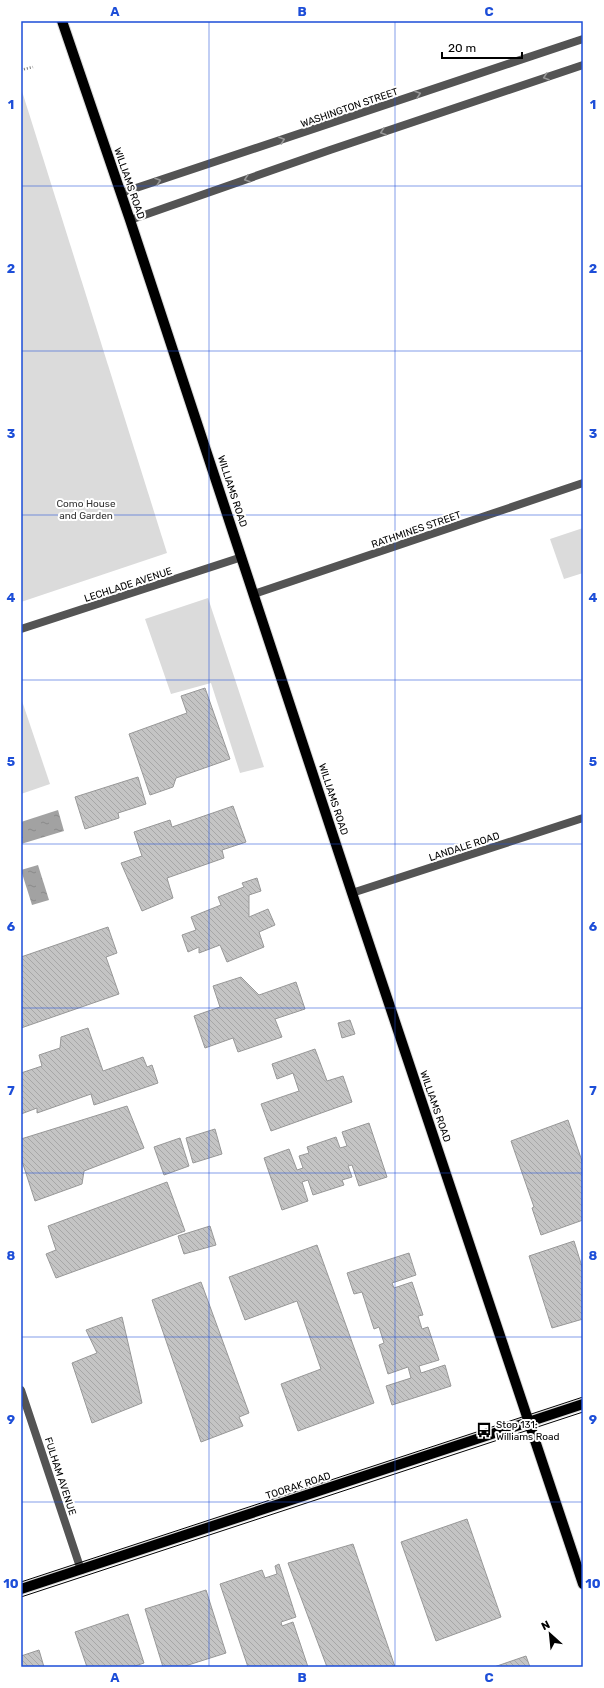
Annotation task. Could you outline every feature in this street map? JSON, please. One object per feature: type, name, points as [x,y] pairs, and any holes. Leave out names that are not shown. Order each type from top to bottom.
[{"type":"main road","name":"WILLIAMS ROAD","points":[[62,21],[121,193],[352,893],[583,1584]]},
{"type":"main road","name":"TOORAK ROAD","points":[[21,1589],[583,1404]]},
{"type":"street","name":"WASHINGTON STREET","points":[[121,193],[583,39]]},
{"type":"street","points":[[130,220],[330,150],[583,65]]},
{"type":"street","name":"RATHMINES STREET","points":[[254,594],[583,483]]},
{"type":"street","name":"LECHLADE AVENUE","points":[[21,629],[242,558]]},
{"type":"street","name":"LANDALE ROAD","points":[[352,893],[583,818]]},
{"type":"street","name":"FULHAM AVENUE","points":[[21,1390],[81,1570]]},
{"type":"path","points":[[21,70],[33,68]]},
{"type":"green space","name":"Como House and Garden","points":[[21,88],[167,553],[21,602]]},
{"type":"green space","points":[[583,528],[583,573],[564,579],[550,539]]},
{"type":"green space","points":[[208,598],[264,767],[240,773],[211,683],[171,694],[145,619]]},
{"type":"green space","points":[[21,698],[50,784],[21,794]]},
{"type":"water","points":[[58,810],[64,831],[21,844],[21,822]]},
{"type":"water","points":[[38,865],[49,900],[32,905],[21,870]]},
{"type":"building","points":[[205,688],[230,759],[176,778],[173,787],[150,795],[129,734],[187,713],[181,696]]},
{"type":"building","points":[[138,777],[146,804],[118,813],[119,818],[85,829],[75,797]]},
{"type":"building","points":[[233,806],[246,842],[222,850],[224,858],[167,878],[173,898],[142,911],[121,863],[142,856],[134,832],[170,820],[172,827]]},
{"type":"building","points":[[257,878],[261,891],[249,895],[249,917],[268,909],[275,925],[259,932],[264,947],[227,962],[220,945],[199,953],[199,947],[188,952],[182,935],[196,930],[191,917],[221,905],[218,897],[244,887],[242,883]]},
{"type":"building","points":[[108,927],[117,953],[106,957],[119,994],[21,1028],[21,957]]},
{"type":"building","points":[[241,977],[259,995],[296,982],[305,1009],[275,1019],[282,1037],[238,1052],[233,1038],[205,1048],[194,1016],[220,1007],[213,986]]},
{"type":"building","points":[[350,1020],[355,1034],[342,1038],[338,1023]]},
{"type":"building","points":[[88,1028],[103,1071],[143,1057],[147,1067],[152,1065],[158,1083],[94,1105],[91,1094],[37,1113],[37,1108],[21,1114],[21,1073],[42,1066],[39,1055],[60,1048],[61,1037]]},
{"type":"building","points":[[315,1049],[327,1081],[343,1076],[352,1102],[271,1131],[261,1104],[299,1091],[293,1073],[277,1079],[272,1064]]},
{"type":"building","points":[[127,1106],[144,1148],[84,1171],[82,1184],[35,1201],[21,1158],[21,1139]]},
{"type":"building","points":[[568,1120],[583,1164],[583,1220],[541,1235],[532,1208],[534,1207],[511,1141]]},
{"type":"building","points":[[369,1123],[387,1177],[359,1186],[352,1165],[348,1166],[352,1177],[342,1180],[344,1185],[313,1195],[308,1180],[302,1182],[308,1201],[282,1210],[264,1158],[289,1149],[297,1170],[303,1168],[299,1156],[309,1153],[307,1147],[336,1137],[340,1148],[347,1146],[342,1132]]},
{"type":"building","points":[[215,1129],[222,1154],[193,1163],[186,1138]]},
{"type":"building","points":[[180,1138],[189,1166],[164,1175],[154,1147]]},
{"type":"building","points":[[167,1182],[185,1231],[56,1278],[46,1254],[56,1250],[48,1226]]},
{"type":"building","points":[[210,1226],[216,1245],[184,1254],[178,1236]]},
{"type":"building","points":[[574,1241],[583,1270],[583,1319],[552,1328],[529,1256]]},
{"type":"building","points":[[317,1245],[374,1403],[298,1431],[281,1384],[321,1369],[297,1301],[245,1320],[229,1277]]},
{"type":"building","points":[[409,1253],[416,1275],[392,1283],[394,1288],[412,1282],[423,1315],[418,1316],[422,1329],[428,1327],[439,1360],[419,1366],[421,1373],[445,1365],[451,1386],[392,1405],[386,1386],[411,1378],[408,1367],[388,1374],[379,1345],[384,1343],[379,1327],[374,1329],[362,1292],[354,1294],[347,1273]]},
{"type":"building","points":[[201,1282],[249,1413],[239,1417],[243,1426],[201,1442],[152,1300]]},
{"type":"building","points":[[122,1317],[142,1403],[92,1423],[72,1363],[97,1353],[86,1330]]},
{"type":"building","points":[[467,1519],[501,1617],[436,1641],[401,1542]]},
{"type":"building","points":[[353,1544],[395,1667],[327,1667],[288,1563]]},
{"type":"building","points":[[279,1564],[296,1617],[281,1622],[282,1626],[293,1622],[308,1667],[248,1667],[220,1584],[262,1570],[265,1578],[277,1574],[275,1566]]},
{"type":"building","points":[[206,1590],[226,1653],[182,1667],[163,1667],[145,1609]]},
{"type":"building","points":[[128,1614],[144,1663],[132,1667],[87,1667],[75,1632]]},
{"type":"building","points":[[39,1650],[44,1667],[21,1667],[21,1656]]},
{"type":"building","points":[[526,1656],[530,1667],[494,1667]]},
{"type":"tram line","points":[[21,1582],[583,1397]]},
{"type":"tram line","points":[[21,1597],[583,1412]]},
{"type":"place","name":"Stop 131: Williams Road","points":[[484,1430]]}]
